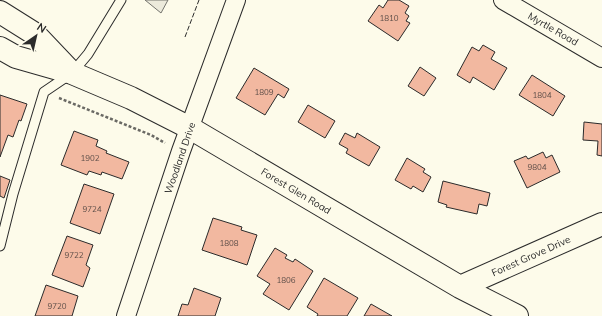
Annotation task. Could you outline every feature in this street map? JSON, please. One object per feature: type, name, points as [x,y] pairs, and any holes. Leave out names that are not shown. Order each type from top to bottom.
[{"type":"street","name":"Woodland Drive","points":[[126,316],[190,128],[236,0]]},
{"type":"street","name":"Myrtle Road","points":[[503,0],[602,58]]},
{"type":"street","name":"Forest Glen Road","points":[[0,12],[35,34],[72,73]]},
{"type":"street","name":"Forest Glen Road","points":[[0,48],[16,58],[72,73],[130,98],[190,128],[460,288],[518,316]]},
{"type":"street","name":"Forest Grove Drive","points":[[460,288],[602,224]]},
{"type":"lane","points":[[0,246],[13,194],[44,92],[72,73],[88,54],[121,0]]},
{"type":"path","points":[[44,92],[151,135],[182,151]]},
{"type":"shaded area","points":[[145,0],[168,0],[161,13]]},
{"type":"building","points":[[388,0],[399,0],[409,6],[405,13],[409,16],[406,21],[410,23],[398,41],[368,21],[379,5],[383,8]]},
{"type":"building","points":[[483,45],[495,52],[491,59],[507,68],[494,90],[473,77],[470,83],[457,75],[472,47],[479,51]]},
{"type":"building","points":[[420,67],[436,78],[424,96],[408,86]]},
{"type":"building","points":[[254,68],[289,89],[284,98],[278,94],[265,115],[236,98]]},
{"type":"building","points":[[532,75],[565,96],[553,116],[519,95]]},
{"type":"building","points":[[0,95],[27,104],[13,137],[8,135],[0,157]]},
{"type":"building","points":[[308,105],[335,121],[325,138],[298,122]]},
{"type":"building","points":[[584,122],[602,124],[602,156],[597,155],[598,141],[583,140]]},
{"type":"building","points":[[74,131],[98,140],[96,146],[107,151],[106,153],[129,162],[122,179],[102,172],[101,175],[89,171],[87,175],[61,165]]},
{"type":"building","points":[[345,133],[355,138],[357,133],[380,147],[369,166],[346,153],[348,149],[339,144]]},
{"type":"building","points":[[543,152],[546,158],[552,155],[560,172],[527,188],[514,161],[526,156],[528,159]]},
{"type":"building","points":[[407,158],[425,169],[423,172],[431,177],[423,192],[413,186],[411,189],[395,180]]},
{"type":"building","points":[[0,176],[10,180],[4,198],[0,196]]},
{"type":"building","points":[[443,181],[490,193],[487,206],[479,204],[477,214],[446,207],[447,205],[438,202]]},
{"type":"building","points":[[84,184],[114,194],[100,234],[70,223]]},
{"type":"building","points":[[213,218],[242,227],[241,230],[257,235],[247,265],[202,250]]},
{"type":"building","points":[[67,236],[93,245],[86,265],[90,268],[83,287],[52,275]]},
{"type":"building","points":[[275,248],[287,255],[285,258],[293,262],[295,259],[313,271],[289,310],[263,294],[270,284],[257,276]]},
{"type":"building","points":[[324,278],[358,298],[347,316],[317,316],[318,314],[307,307]]},
{"type":"building","points":[[46,285],[78,296],[72,316],[35,316]]},
{"type":"building","points":[[194,288],[221,298],[215,316],[178,316],[182,304],[188,305]]},
{"type":"building","points":[[371,304],[392,316],[364,316]]},
{"type":"fence","points":[[185,37],[199,0]]}]
